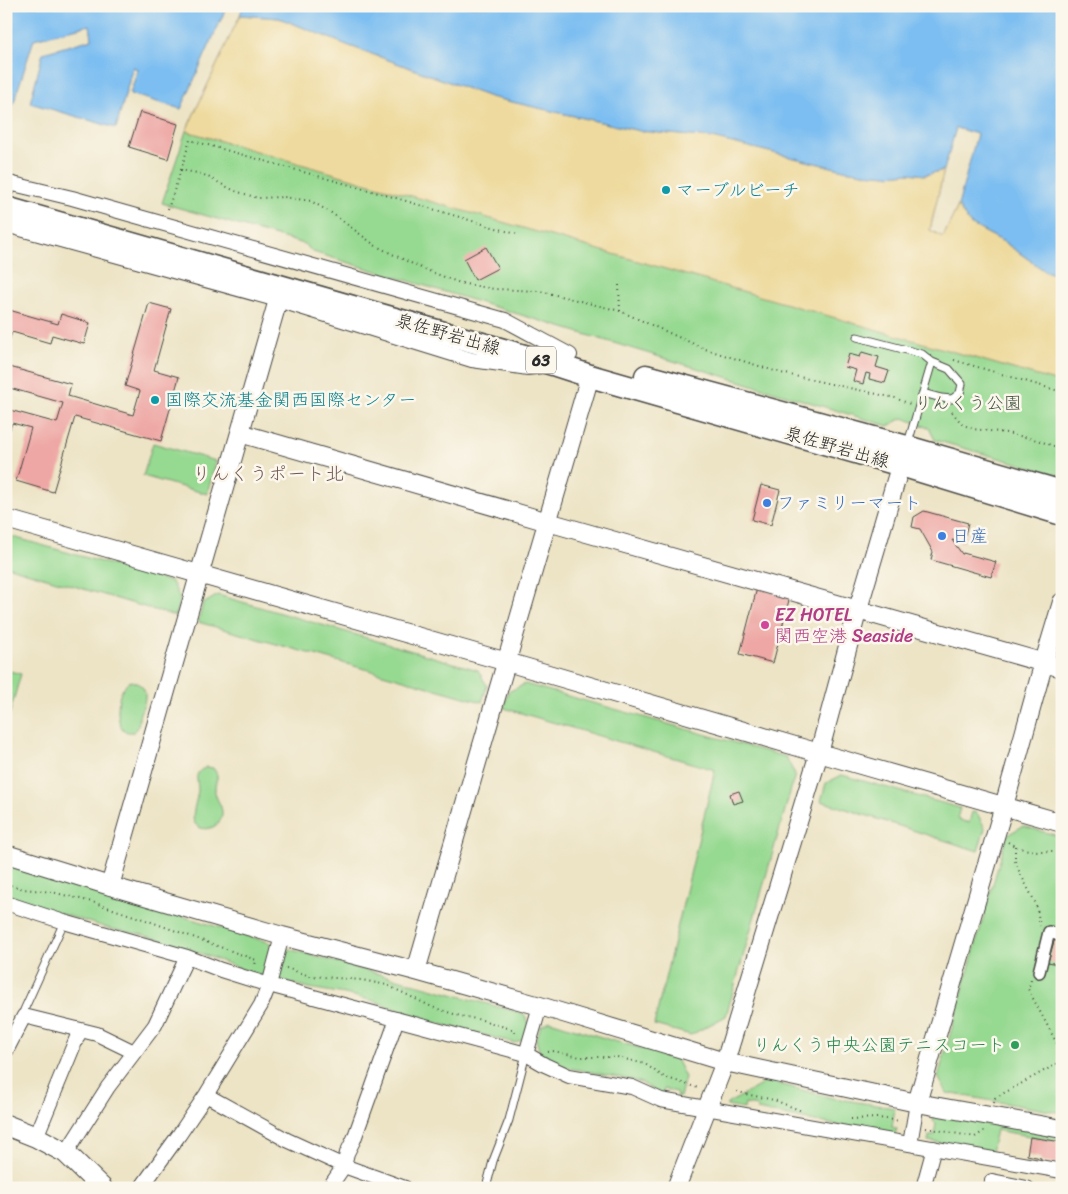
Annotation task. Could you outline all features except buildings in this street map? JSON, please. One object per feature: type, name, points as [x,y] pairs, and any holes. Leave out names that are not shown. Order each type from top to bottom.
[{"type":"main road","name":"泉佐野岩出線","points":[[11,201],[904,456],[1062,514]]},
{"type":"main road","name":"泉佐野岩出線","points":[[563,360],[590,376],[904,456],[1062,492]]},
{"type":"main road","points":[[6,1125],[36,1136],[66,1153],[102,1188]]},
{"type":"street","points":[[11,201],[278,300],[472,360],[528,368],[563,360]]},
{"type":"street","points":[[110,886],[278,300]]},
{"type":"street","points":[[416,971],[590,376]]},
{"type":"street","points":[[240,433],[1062,668]]},
{"type":"street","points":[[676,1188],[725,1062],[819,753],[858,609],[904,456]]},
{"type":"street","points":[[6,519],[1062,822]]},
{"type":"street","points":[[910,1144],[917,1103],[1062,602]]},
{"type":"street","points":[[6,854],[282,936],[540,1006],[725,1062],[917,1103],[1062,1129]]},
{"type":"street","points":[[6,902],[64,922],[187,957],[269,985],[526,1054],[569,1076],[632,1087],[662,1100],[1062,1171]]},
{"type":"street","points":[[1039,972],[1049,932],[1062,936]]},
{"type":"street","points":[[140,1188],[179,1135],[261,1005],[269,985],[282,936]]},
{"type":"street","points":[[66,1153],[108,1087],[155,1025],[187,957]]},
{"type":"street","points":[[526,1054],[540,1006]]},
{"type":"street","points":[[6,1051],[24,1016],[97,1034],[134,1052]]},
{"type":"street","points":[[329,1188],[344,1166],[347,1153],[354,1139],[397,1019]]},
{"type":"street","points":[[36,1136],[80,1030]]},
{"type":"street","points":[[206,1094],[287,1140],[344,1166],[405,1188]]},
{"type":"street","points":[[923,1188],[934,1148]]},
{"type":"street","points":[[991,1188],[992,1181],[1027,1188]]},
{"type":"lane","points":[[857,337],[922,354],[932,362],[949,369],[962,384],[960,392],[952,399],[923,393]]},
{"type":"lane","points":[[904,456],[932,362]]},
{"type":"lane","points":[[24,1016],[24,1010],[64,922]]},
{"type":"lane","points":[[486,1188],[493,1161],[509,1120],[526,1054]]},
{"type":"path","points":[[168,209],[190,140],[516,234]]},
{"type":"path","points":[[181,170],[202,174],[235,190],[258,198],[284,197],[311,201],[333,214],[376,246],[420,268],[460,283],[494,289],[540,291],[620,311],[705,349],[782,373],[894,398],[910,404]]},
{"type":"path","points":[[619,285],[620,311]]},
{"type":"path","points":[[932,362],[954,360],[1062,392]]},
{"type":"path","points":[[952,412],[962,424],[973,429],[1007,433],[1037,440],[1062,449]]},
{"type":"path","points":[[6,680],[10,692],[6,704]]},
{"type":"path","points":[[1006,841],[1024,850],[1062,851]]},
{"type":"path","points":[[1014,846],[1015,861],[1036,904],[1039,926],[1044,931],[1049,932]]},
{"type":"path","points":[[6,884],[24,889],[52,892],[92,902],[143,919],[256,960],[253,971]]},
{"type":"path","points":[[281,967],[310,976],[387,984],[432,1007],[514,1030],[519,1041]]},
{"type":"path","points":[[1039,972],[1034,975],[1028,989],[1062,1052]]},
{"type":"path","points":[[547,1052],[554,1051],[580,1057],[617,1057],[645,1064],[664,1077],[698,1088]]},
{"type":"path","points":[[993,1106],[995,1098],[1062,1061]]},
{"type":"path","points":[[737,1091],[774,1100],[805,1112]]},
{"type":"path","points":[[848,1120],[878,1118],[906,1123]]},
{"type":"path","points":[[921,1128],[974,1137],[990,1127]]},
{"type":"green space","name":"りんくう公園","points":[[186,131],[1062,383],[1062,476],[935,440],[929,428],[903,418],[888,426],[313,252],[304,244],[162,203]]},
{"type":"green space","points":[[153,443],[216,461],[207,494],[143,476]]},
{"type":"green space","points":[[6,535],[172,582],[180,599],[175,616],[6,566]]},
{"type":"green space","points":[[218,595],[478,670],[487,686],[482,702],[198,622],[203,604]]},
{"type":"green space","points":[[6,670],[21,674],[6,726]]},
{"type":"green space","points":[[130,681],[141,686],[145,694],[138,725],[134,732],[124,730],[118,716],[120,694]]},
{"type":"green space","points":[[525,684],[786,757],[795,775],[726,1016],[691,1035],[654,1025],[715,770],[504,708],[508,692]]},
{"type":"green space","points":[[207,767],[213,768],[217,774],[215,792],[222,814],[218,823],[205,829],[197,826],[193,815],[198,791],[198,774],[199,771]]},
{"type":"green space","points":[[842,775],[960,808],[957,819],[969,823],[972,812],[977,813],[985,828],[978,851],[821,801],[826,783]]},
{"type":"green space","points":[[1023,826],[1062,837],[1062,1113],[947,1093],[938,1077],[1007,835]]},
{"type":"green space","points":[[6,863],[271,943],[273,948],[267,973],[261,976],[178,945],[140,934],[111,929],[6,897]]},
{"type":"green space","points":[[289,949],[524,1014],[529,1023],[524,1039],[515,1043],[425,1020],[374,1001],[280,980],[277,975],[285,951]]},
{"type":"green space","points":[[550,1021],[614,1041],[675,1057],[685,1077],[680,1097],[677,1097],[676,1092],[664,1089],[661,1094],[632,1080],[564,1067],[541,1056],[536,1040],[541,1026]]},
{"type":"green space","points":[[768,1081],[832,1098],[895,1108],[892,1127],[897,1129],[894,1136],[757,1110],[757,1106],[745,1104],[744,1109],[727,1106],[727,1104]]},
{"type":"green space","points":[[934,1114],[1062,1136],[1062,1142],[996,1130],[991,1152],[928,1141],[929,1136],[934,1136],[936,1123],[933,1121]]},
{"type":"sand","name":"マーブルビーチ","points":[[240,15],[279,18],[490,97],[640,131],[712,138],[863,173],[925,175],[944,170],[930,230],[943,237],[958,206],[970,224],[1004,242],[1045,271],[1062,276],[1062,383],[186,131]]},
{"type":"water","points":[[6,6],[227,6],[181,109],[130,94],[138,69],[133,67],[116,128],[30,103],[43,53],[92,39],[90,25],[34,39],[6,127]]},
{"type":"water","points":[[243,6],[1062,6],[1062,276],[1045,271],[1004,242],[970,224],[958,206],[977,134],[956,128],[944,170],[925,175],[909,173],[888,175],[844,170],[712,138],[640,131],[490,97],[279,18],[240,15]]},
{"type":"place","name":"マーブルビーチ","points":[[666,190]]},
{"type":"place","name":"国際交流基金関西国際センター","points":[[155,400]]},
{"type":"place","name":"ファミリーマート","points":[[767,503]]},
{"type":"place","name":"日産","points":[[942,536]]},
{"type":"place","name":"EZ HOTEL 関西空港 Seaside","points":[[765,625]]},
{"type":"place","name":"りんくう中央公園テニスコート","points":[[1015,1045]]},
{"type":"district","name":"りんくうポート北","points":[[268,473]]}]
